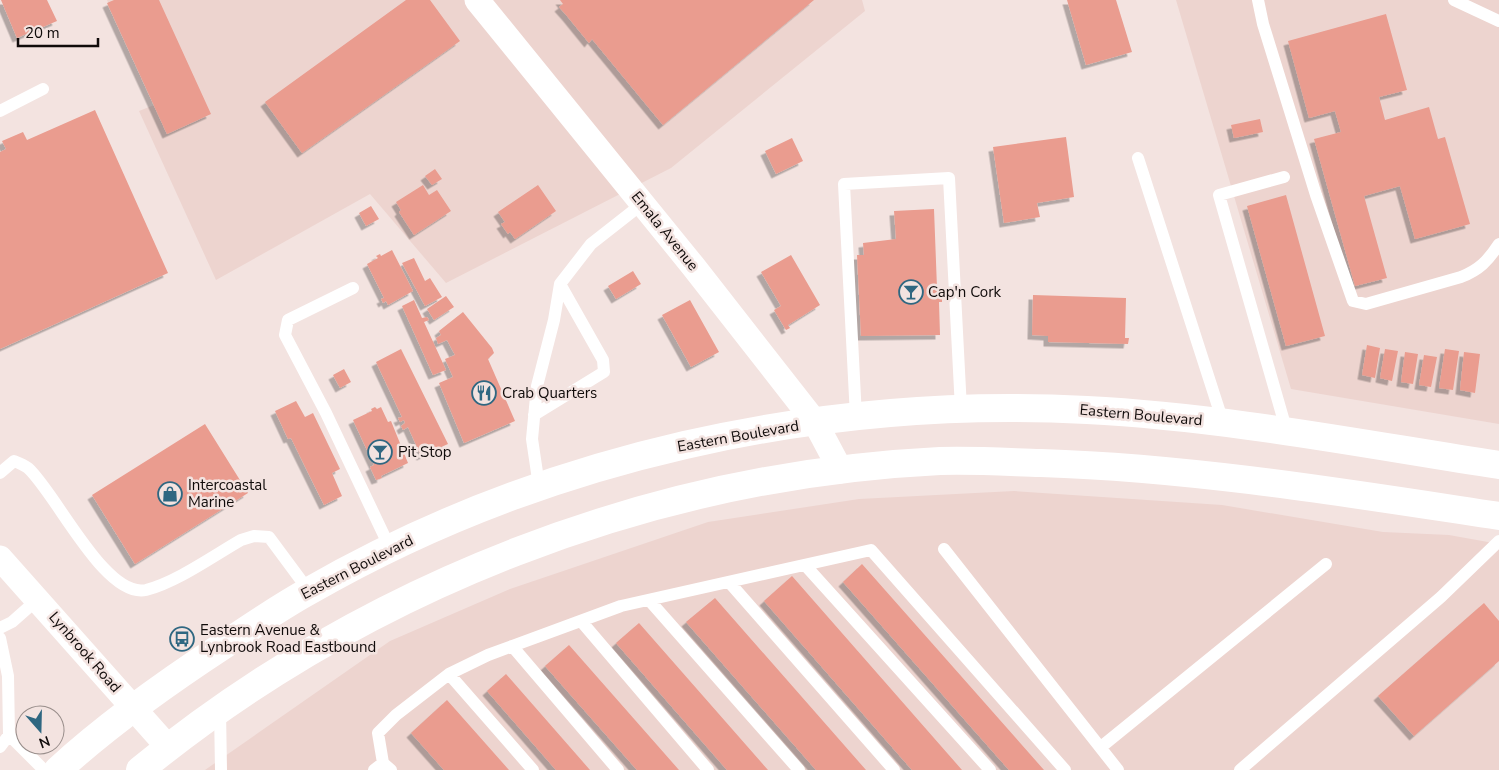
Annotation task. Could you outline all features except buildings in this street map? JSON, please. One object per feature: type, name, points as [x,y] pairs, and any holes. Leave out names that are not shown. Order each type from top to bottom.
[{"type":"main road","name":"Eastern Boulevard","points":[[58,770],[82,748],[196,663],[308,591],[390,548],[483,507],[539,486],[651,452],[724,436],[856,417],[961,409],[1084,410],[1164,415],[1223,422],[1499,465]]},
{"type":"main road","points":[[140,770],[220,708],[275,672],[354,626],[442,582],[536,544],[615,518],[694,497],[771,481],[840,471],[942,461],[1091,464],[1201,473],[1499,516]]},
{"type":"street","name":"Emala Avenue","points":[[477,0],[815,422],[840,471]]},
{"type":"street","name":"Lynbrook Road","points":[[0,558],[168,747]]},
{"type":"lane","points":[[1258,0],[1263,24],[1316,195],[1354,301],[1366,304],[1461,278],[1476,271],[1487,262],[1499,244]]},
{"type":"lane","points":[[1454,0],[1499,20]]},
{"type":"lane","points":[[0,111],[43,89]]},
{"type":"lane","points":[[1138,158],[1223,422]]},
{"type":"lane","points":[[1284,177],[1219,196],[1288,432]]},
{"type":"lane","points":[[856,417],[844,184],[949,178],[961,409]]},
{"type":"lane","points":[[539,486],[532,439],[536,386],[554,320],[560,284],[591,244],[642,204]]},
{"type":"lane","points":[[534,415],[604,372],[603,360],[560,284]]},
{"type":"lane","points":[[353,288],[288,320],[285,335],[326,413],[390,548]]},
{"type":"lane","points":[[0,473],[14,461],[27,467],[43,485],[101,568],[132,589],[144,590],[162,585],[241,540],[254,536],[269,537],[308,591]]},
{"type":"lane","points":[[1240,770],[1441,597],[1499,541]]},
{"type":"lane","points":[[944,549],[1102,747],[1118,770]]},
{"type":"lane","points":[[383,768],[378,733],[396,715],[449,674],[488,655],[621,606],[871,550],[1065,770]]},
{"type":"lane","points":[[1102,747],[1326,564]]},
{"type":"lane","points":[[805,565],[990,770]]},
{"type":"lane","points":[[729,582],[894,770]]},
{"type":"lane","points":[[0,628],[12,622],[38,599]]},
{"type":"lane","points":[[649,600],[799,770]]},
{"type":"lane","points":[[581,621],[708,770]]},
{"type":"lane","points":[[0,638],[8,676],[9,734],[0,747]]},
{"type":"lane","points":[[512,646],[618,770]]},
{"type":"lane","points":[[449,674],[532,770]]},
{"type":"lane","points":[[220,708],[221,770]]},
{"type":"lane","points":[[9,734],[44,770]]},
{"type":"shaded area","points":[[107,0],[862,0],[865,11],[671,168],[446,283],[370,194],[216,280],[139,111],[154,105]]},
{"type":"shaded area","points":[[1176,0],[1499,0],[1499,424],[1291,389]]},
{"type":"shaded area","points":[[1014,491],[1222,505],[1383,532],[1449,535],[1499,544],[1499,770],[205,770],[390,641],[510,589],[708,522],[859,499]]},
{"type":"place","name":"Cap'n Cork","points":[[911,292]]},
{"type":"place","name":"Crab Quarters","points":[[484,393]]},
{"type":"place","name":"Pit Stop","points":[[380,452]]},
{"type":"place","name":"Intercoastal Marine","points":[[170,494]]},
{"type":"place","name":"Eastern Avenue & Lynbrook Road Eastbound","points":[[182,639]]}]
